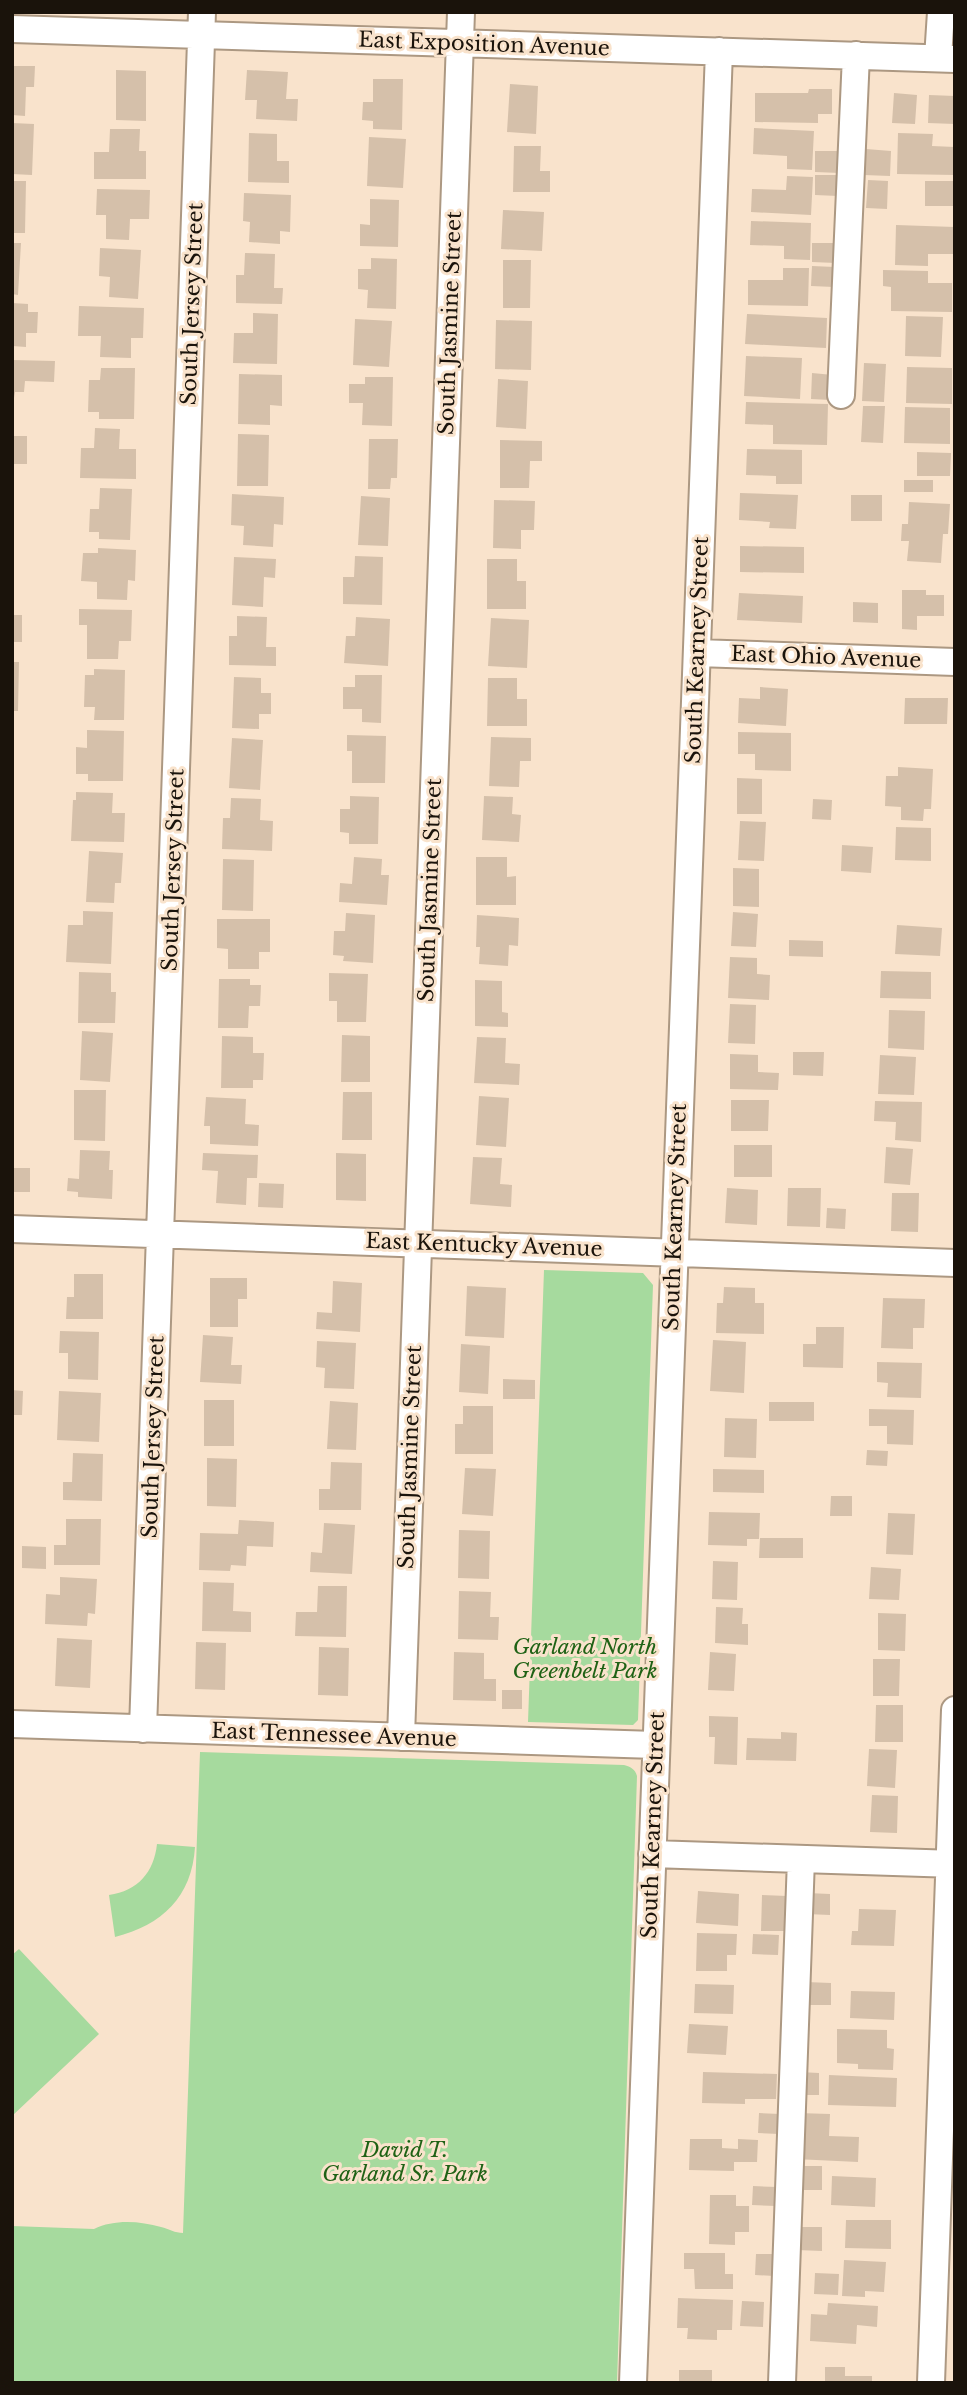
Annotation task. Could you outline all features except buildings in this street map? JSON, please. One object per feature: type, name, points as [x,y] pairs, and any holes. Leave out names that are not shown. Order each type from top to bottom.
[{"type":"street","name":"South Jasmine Street","points":[[401,1737],[461,12]]},
{"type":"street","points":[[942,12],[946,59]]},
{"type":"street","name":"East Exposition Avenue","points":[[12,29],[202,23],[460,44],[946,59]]},
{"type":"street","name":"South Jersey Street","points":[[143,1728],[202,23]]},
{"type":"street","name":"South Kearney Street","points":[[632,2383],[719,51]]},
{"type":"street","points":[[841,395],[856,55]]},
{"type":"street","name":"East Ohio Avenue","points":[[697,653],[955,662]]},
{"type":"street","name":"East Kentucky Avenue","points":[[12,1229],[955,1263]]},
{"type":"street","points":[[931,2383],[952,1864],[955,1710]]},
{"type":"street","name":"East Tennessee Avenue","points":[[12,1724],[655,1745]]},
{"type":"street","points":[[652,1854],[952,1864]]},
{"type":"street","points":[[782,2383],[801,1859]]},
{"type":"green space","name":"Garland North Greenbelt Park","points":[[544,1270],[643,1273],[653,1285],[638,1720],[633,1725],[528,1722]]},
{"type":"green space","name":"David T. Garland Sr. Park","points":[[200,1752],[624,1765],[635,1772],[637,1776],[617,2383],[12,2383],[12,2226],[94,2229],[110,2224],[136,2222],[183,2233]]},
{"type":"green space","points":[[157,1844],[195,1847],[188,1880],[181,1894],[160,1916],[132,1932],[115,1937],[109,1895],[128,1889],[143,1879],[152,1863]]},
{"type":"green space","points":[[19,1949],[99,2034],[12,2116],[12,1955]]}]
